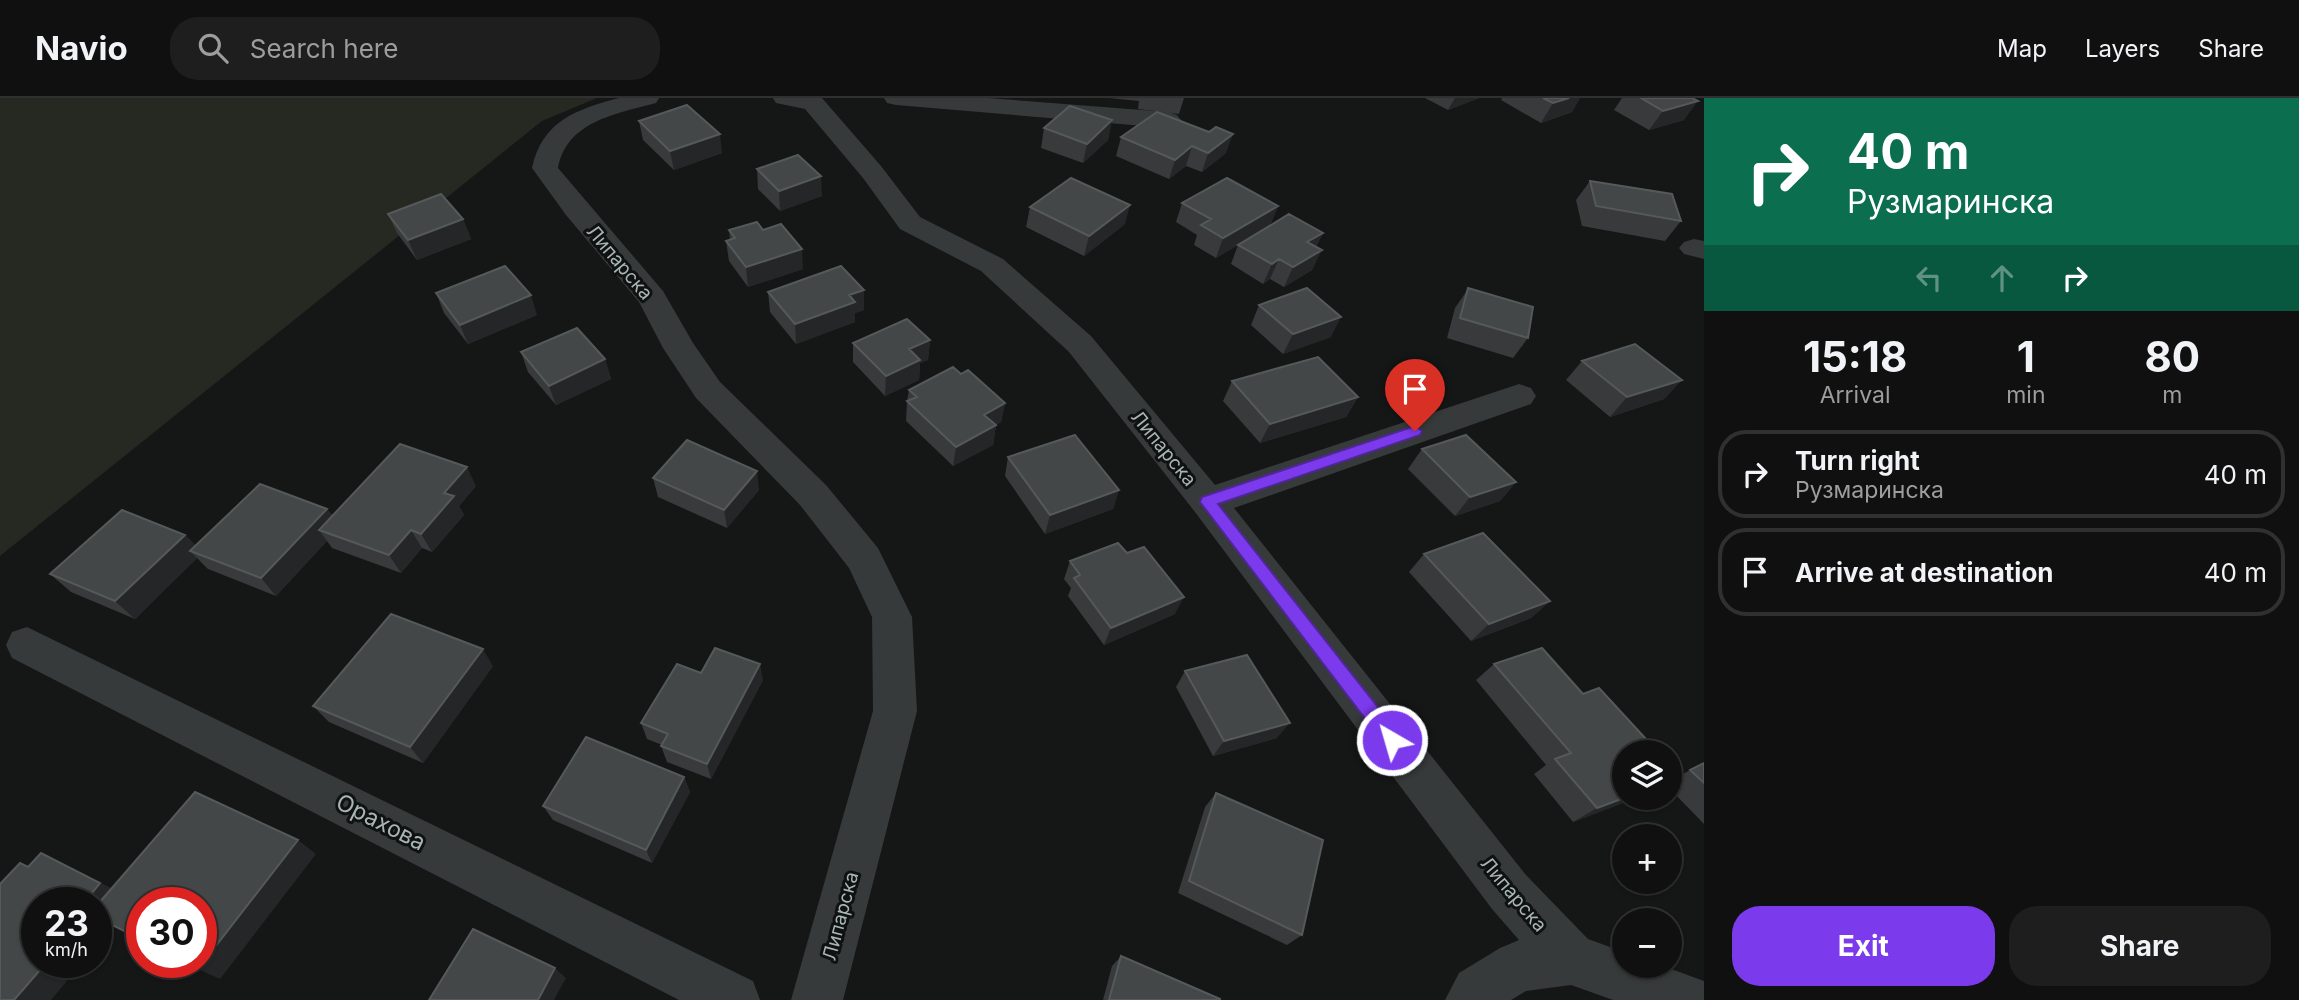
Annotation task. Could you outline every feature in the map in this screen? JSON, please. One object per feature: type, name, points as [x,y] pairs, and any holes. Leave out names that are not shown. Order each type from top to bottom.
[{"type":"street","name":"Липарска","points":[[647,98],[596,113],[568,126],[551,142],[545,168],[576,209],[652,298],[679,348],[708,390],[813,495],[864,559],[892,617],[895,711],[817,1000]]},
{"type":"street","points":[[896,98],[1168,120]]},
{"type":"street","name":"Липарска","points":[[809,100],[872,172],[911,223],[992,265],[1080,344],[1208,502],[1509,892],[1571,959]]},
{"type":"street","points":[[1208,502],[1519,396]]},
{"type":"street","name":"Орахова","points":[[27,645],[734,1000]]},
{"type":"street","points":[[1471,1000],[1478,991],[1518,966],[1571,959],[1685,1000]]},
{"type":"shaded area","points":[[0,98],[597,98],[542,121],[0,556]]},
{"type":"building","points":[[1543,98],[1569,98],[1553,103]]},
{"type":"building","points":[[1641,98],[1692,98],[1698,101],[1663,111]]},
{"type":"building","points":[[687,105],[720,134],[670,151],[639,121]]},
{"type":"building","points":[[1070,106],[1112,120],[1087,144],[1044,128]]},
{"type":"building","points":[[1157,112],[1209,132],[1216,127],[1233,134],[1208,153],[1192,146],[1175,160],[1121,137]]},
{"type":"building","points":[[798,155],[821,176],[779,191],[757,169]]},
{"type":"building","points":[[1071,178],[1130,205],[1089,236],[1030,207]]},
{"type":"building","points":[[1227,178],[1278,206],[1223,238],[1201,225],[1211,219],[1182,203]]},
{"type":"building","points":[[1590,181],[1672,194],[1681,221],[1596,206]]},
{"type":"building","points":[[441,194],[463,219],[408,240],[388,214]]},
{"type":"building","points":[[1289,214],[1323,233],[1307,242],[1322,250],[1293,267],[1279,259],[1272,264],[1238,245]]},
{"type":"building","points":[[757,222],[763,230],[781,224],[802,249],[746,267],[726,241],[735,238],[729,230]]},
{"type":"building","points":[[505,266],[531,295],[460,325],[436,293]]},
{"type":"building","points":[[841,266],[864,290],[849,295],[855,302],[795,324],[768,292]]},
{"type":"building","points":[[1307,288],[1341,317],[1293,334],[1259,305]]},
{"type":"building","points":[[1468,288],[1533,307],[1528,338],[1460,318]]},
{"type":"building","points":[[907,319],[930,340],[909,349],[920,360],[886,376],[853,343]]},
{"type":"building","points":[[577,328],[605,359],[549,386],[521,352]]},
{"type":"building","points":[[1635,344],[1682,380],[1627,397],[1582,361]]},
{"type":"building","points":[[1318,357],[1358,397],[1270,424],[1232,381]]},
{"type":"building","points":[[953,367],[961,374],[968,370],[1005,403],[984,415],[996,425],[956,447],[907,401],[917,397],[909,390]]},
{"type":"building","points":[[1075,435],[1119,490],[1050,515],[1008,457]]},
{"type":"building","points":[[1466,435],[1516,482],[1470,497],[1422,449]]},
{"type":"building","points":[[687,440],[757,471],[724,510],[653,478]]},
{"type":"building","points":[[400,444],[467,467],[444,493],[454,496],[421,534],[411,530],[389,555],[319,530]]},
{"type":"building","points":[[260,484],[327,509],[261,578],[190,551]]},
{"type":"building","points":[[122,510],[185,535],[115,601],[50,574]]},
{"type":"building","points":[[1483,533],[1550,601],[1489,624],[1424,554]]},
{"type":"building","points":[[1118,543],[1127,553],[1144,547],[1184,597],[1111,628],[1074,578],[1080,575],[1070,561]]},
{"type":"building","points":[[391,614],[483,649],[410,747],[313,706]]},
{"type":"building","points":[[715,648],[760,664],[707,764],[661,746],[668,734],[641,723],[677,664],[701,673]]},
{"type":"building","points":[[1542,648],[1583,694],[1599,688],[1647,740],[1612,740],[1612,802],[1597,808],[1555,759],[1571,753],[1494,664]]},
{"type":"building","points":[[1247,655],[1290,723],[1224,741],[1185,671]]},
{"type":"building","points":[[586,737],[684,777],[646,850],[543,806]]},
{"type":"building","points":[[1704,763],[1704,783],[1690,770]]},
{"type":"building","points":[[195,792],[298,840],[217,944],[217,887],[126,887],[126,932],[112,925],[112,888]]},
{"type":"building","points":[[1216,793],[1323,840],[1302,935],[1189,881]]},
{"type":"building","points":[[41,853],[100,883],[97,887],[21,887],[21,978],[33,978],[14,1000],[0,1000],[0,884],[20,863],[28,867]]},
{"type":"building","points":[[473,929],[555,968],[538,1000],[429,1000]]},
{"type":"building","points":[[1121,956],[1220,999],[1220,1000],[1109,1000]]},
{"type":"route","points":[[1392,740],[1208,502],[1415,431]]}]
